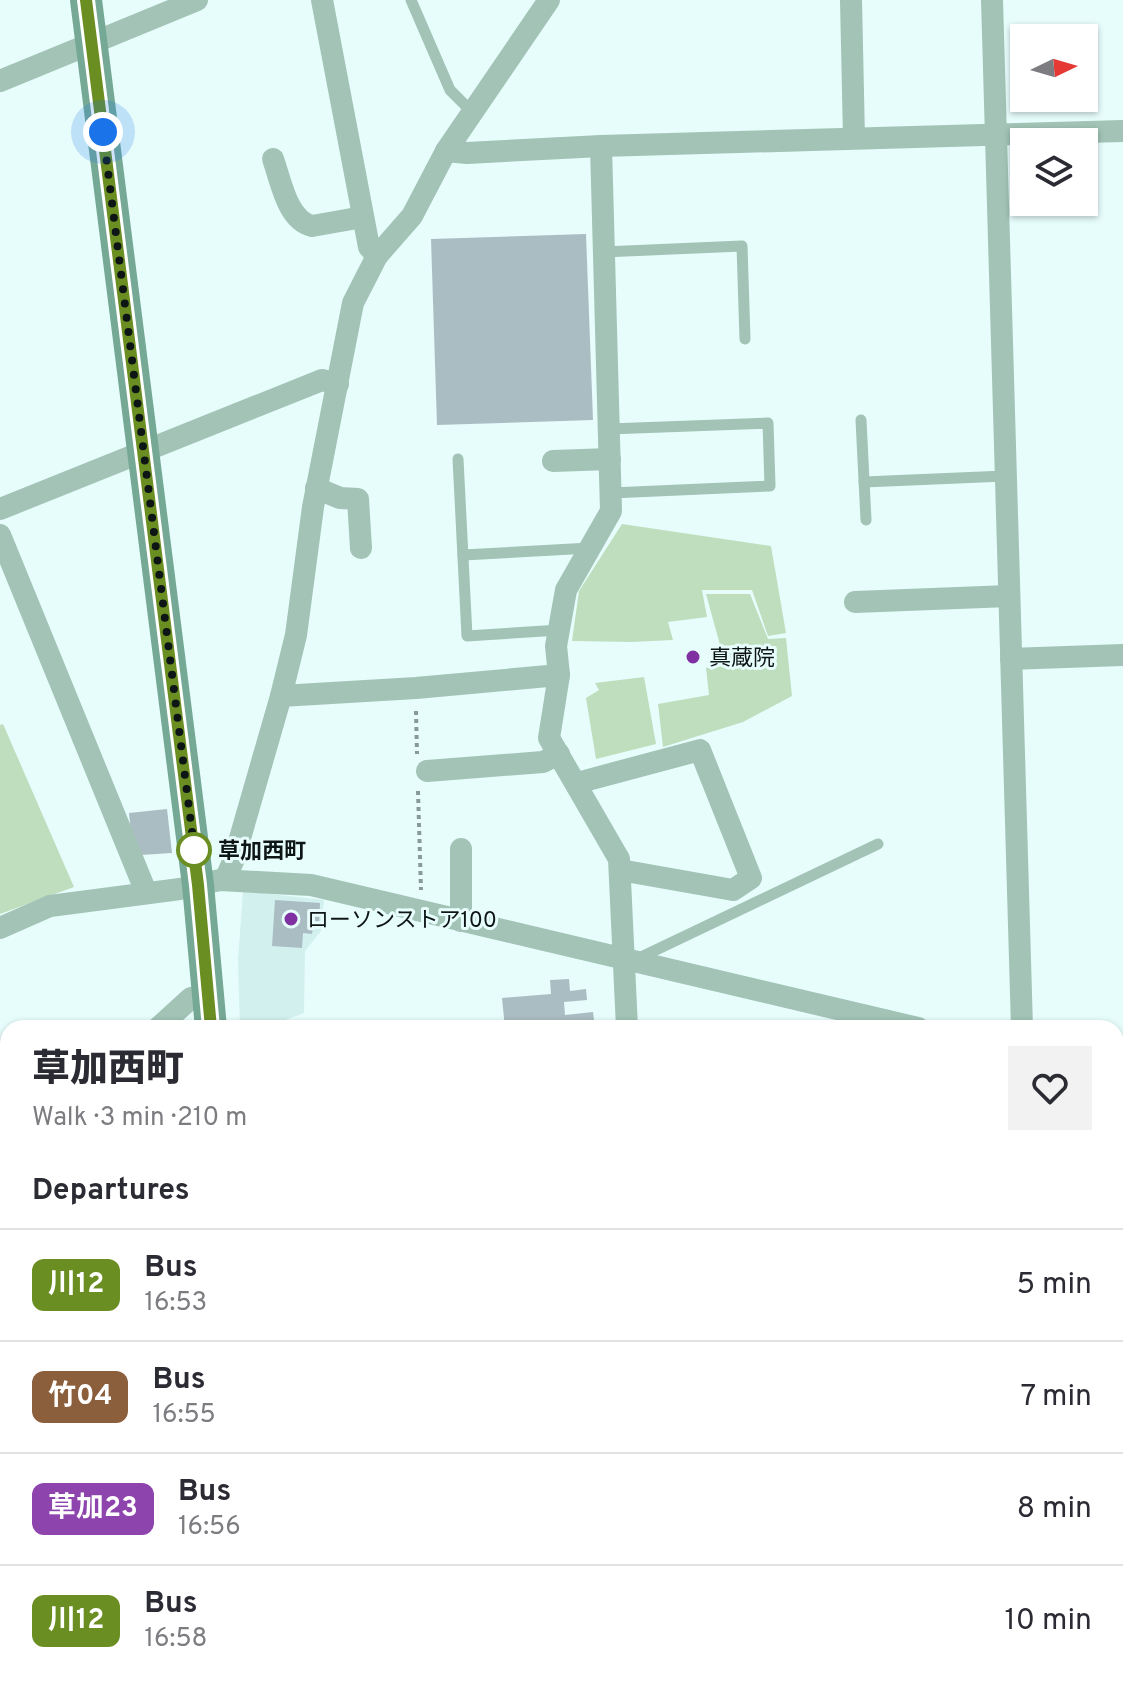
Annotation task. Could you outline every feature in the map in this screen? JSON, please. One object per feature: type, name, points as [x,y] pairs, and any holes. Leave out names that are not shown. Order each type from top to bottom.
[{"type":"street","points":[[86,0],[144,452],[212,882],[208,996],[210,1020]]},
{"type":"street","points":[[0,81],[197,0]]},
{"type":"street","points":[[322,0],[369,247],[377,256]]},
{"type":"street","points":[[212,882],[234,859],[296,635],[316,488],[353,303],[377,256],[412,216],[446,151],[549,0]]},
{"type":"street","points":[[851,0],[854,138]]},
{"type":"street","points":[[992,0],[1022,1020]]},
{"type":"street","points":[[446,151],[467,153],[601,146],[1123,131]]},
{"type":"street","points":[[601,146],[611,511],[566,590],[556,646],[559,675],[549,738],[619,859],[628,959],[627,1020]]},
{"type":"street","points":[[273,159],[295,217],[304,224],[312,226],[363,217]]},
{"type":"street","points":[[0,509],[322,380],[338,384]]},
{"type":"street","points":[[553,461],[610,459]]},
{"type":"street","points":[[316,488],[340,498],[358,499],[361,548]]},
{"type":"street","points":[[0,535],[146,892]]},
{"type":"street","points":[[855,602],[1009,596]]},
{"type":"street","points":[[1011,659],[1123,655]]},
{"type":"street","points":[[281,696],[559,675]]},
{"type":"street","points":[[577,783],[700,750],[751,878],[733,890],[620,870]]},
{"type":"street","points":[[421,774],[543,762],[559,754]]},
{"type":"street","points":[[461,849],[461,921]]},
{"type":"street","points":[[0,928],[50,906],[212,882],[311,885],[884,1020]]},
{"type":"street","points":[[167,1020],[191,998],[208,996]]},
{"type":"lane","points":[[411,0],[450,90],[472,112]]},
{"type":"lane","points":[[603,252],[742,246],[745,339]]},
{"type":"lane","points":[[861,420],[866,520]]},
{"type":"lane","points":[[609,429],[768,423],[770,486],[611,493]]},
{"type":"lane","points":[[458,459],[467,636],[560,630]]},
{"type":"lane","points":[[864,482],[1005,476]]},
{"type":"lane","points":[[463,555],[590,548]]},
{"type":"lane","points":[[628,959],[878,844]]},
{"type":"path","points":[[416,688],[421,774],[421,911]]},
{"type":"shaded area","points":[[243,891],[324,900],[321,931],[305,951],[304,1013],[285,1020],[240,1020],[238,960]]},
{"type":"green space","points":[[622,524],[771,546],[786,633],[768,636],[752,590],[702,590],[707,617],[668,622],[673,640],[572,641],[579,591]]},
{"type":"green space","points":[[706,594],[750,594],[768,639],[786,638],[792,696],[743,722],[663,747],[658,704],[709,695],[706,668],[725,663]]},
{"type":"green space","points":[[644,677],[656,744],[596,759],[586,698],[599,690],[595,683]]},
{"type":"green space","points":[[3,724],[74,887],[0,914],[0,725]]},
{"type":"building","points":[[586,234],[593,420],[437,425],[431,239]]},
{"type":"building","points":[[167,809],[172,853],[141,855],[131,832],[129,813]]},
{"type":"building","points":[[275,900],[320,903],[319,927],[313,927],[312,934],[303,933],[302,948],[272,946]]},
{"type":"building","points":[[569,979],[570,991],[586,989],[587,1000],[564,1002],[565,1015],[593,1012],[594,1020],[504,1020],[502,998],[551,994],[550,980]]},
{"type":"bus line","name":"川12","points":[[86,0],[198,885],[210,1020]]},
{"type":"place","name":"真蔵院","points":[[693,657]]},
{"type":"place","name":"草加西町","points":[[194,850]]},
{"type":"place","name":"ローソンストア100","points":[[291,919]]},
{"type":"route","points":[[103,132],[195,855],[194,850]]}]
